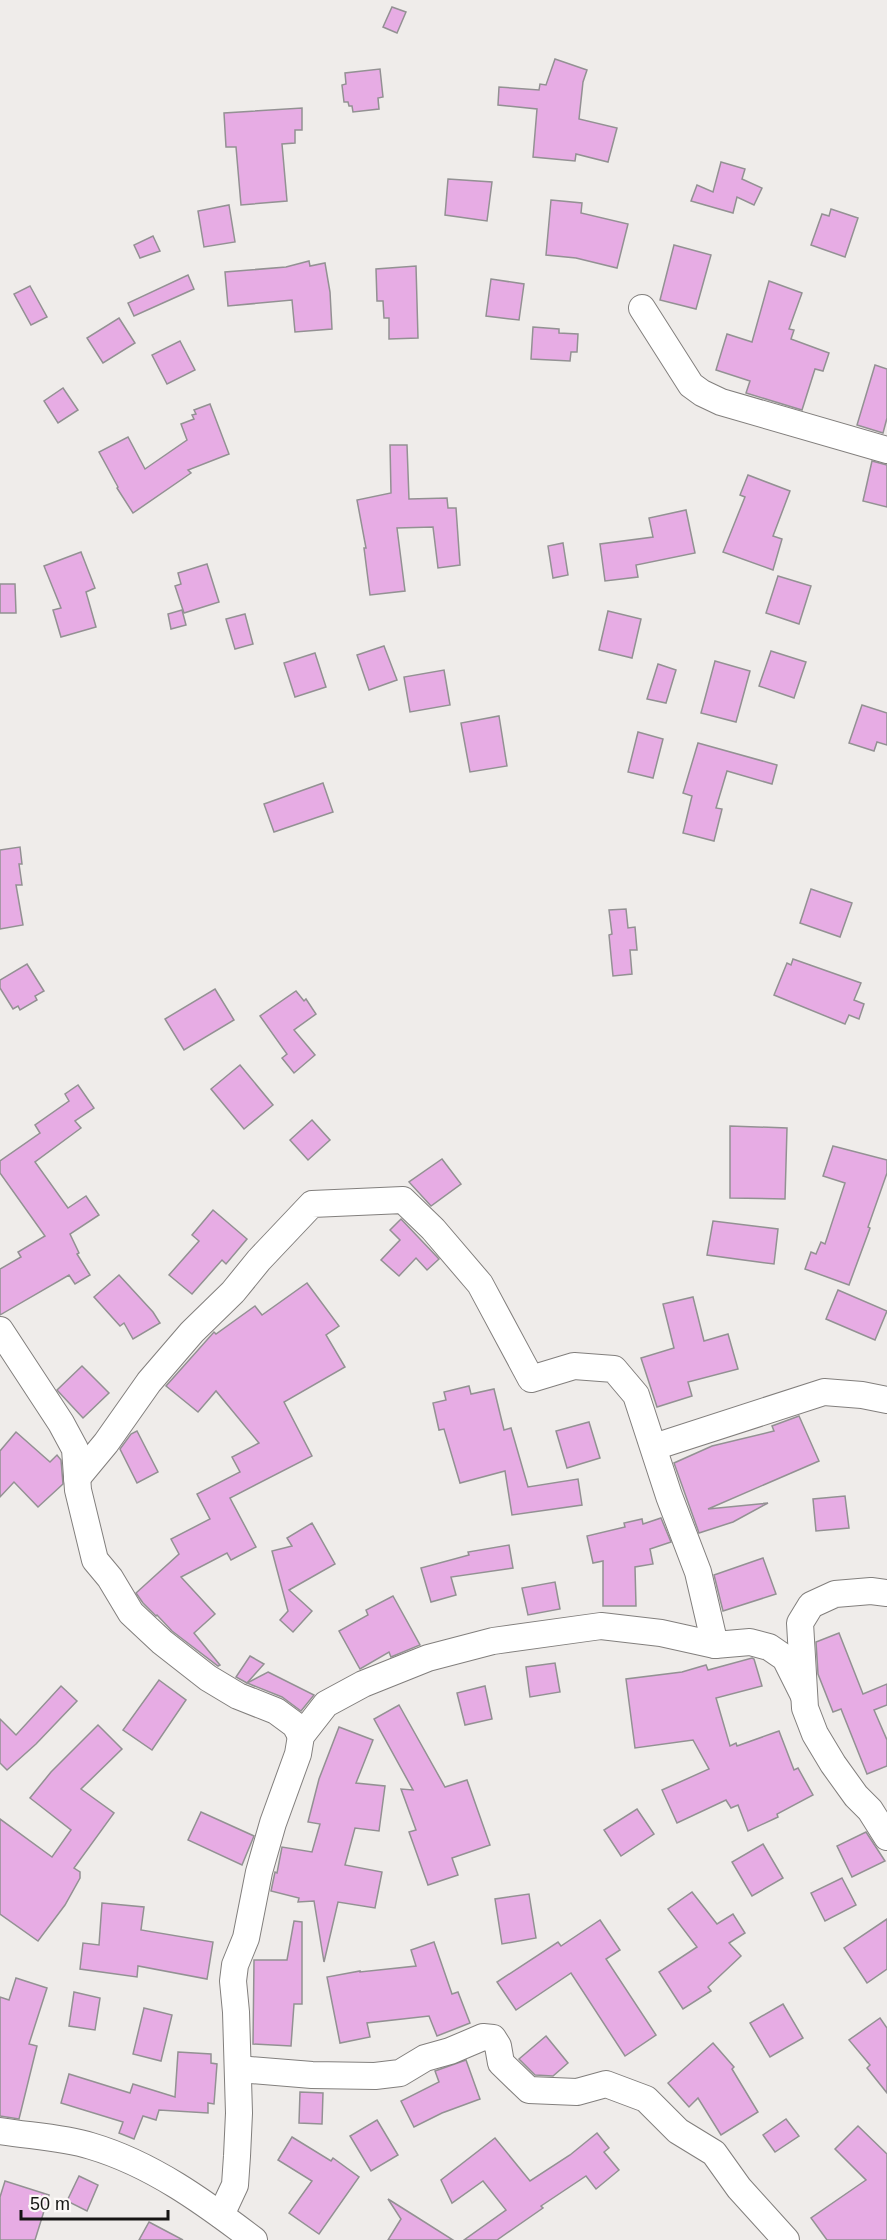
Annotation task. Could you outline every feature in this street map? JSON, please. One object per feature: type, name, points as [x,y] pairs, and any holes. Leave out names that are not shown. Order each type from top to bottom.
[{"type":"street","points":[[642,308],[691,385],[702,393],[721,402],[887,450]]},
{"type":"street","points":[[77,1478],[106,1443],[125,1414],[192,1332],[233,1292],[259,1260],[312,1204],[403,1200],[433,1229],[480,1284],[531,1379],[574,1366],[614,1369],[636,1395],[669,1496],[698,1572],[715,1645]]},
{"type":"street","points":[[0,1330],[61,1423],[75,1449],[78,1490],[95,1560],[110,1578],[131,1613],[162,1642],[208,1678],[238,1696],[276,1712],[295,1725],[301,1736]]},
{"type":"street","points":[[654,1447],[824,1392],[862,1395],[887,1400]]},
{"type":"street","points":[[887,1593],[872,1591],[835,1594],[811,1605],[800,1623],[805,1707],[812,1725],[827,1754],[856,1796],[870,1810],[887,1837]]},
{"type":"street","points":[[221,2216],[235,2185],[239,2113],[233,1981],[235,1965],[246,1938],[259,1872],[273,1823],[298,1754],[301,1736],[326,1704],[363,1684],[428,1658],[493,1641],[601,1626],[661,1633],[715,1645],[750,1642],[769,1647],[785,1658],[804,1696]]},
{"type":"street","points":[[238,2069],[312,2075],[375,2076],[400,2073],[425,2058],[450,2051],[483,2037],[493,2038],[498,2046],[501,2064],[529,2090],[577,2092],[606,2084],[646,2099],[678,2131],[714,2153],[739,2188],[786,2240]]},
{"type":"street","points":[[0,2131],[88,2145],[122,2156],[164,2177],[254,2240]]},
{"type":"building","points":[[392,7],[406,12],[397,33],[383,27]]},
{"type":"building","points":[[555,59],[587,70],[583,82],[579,119],[617,128],[608,162],[576,154],[575,161],[533,157],[537,109],[498,105],[499,87],[539,90],[540,84],[546,85]]},
{"type":"building","points":[[380,69],[383,97],[378,98],[379,109],[353,112],[352,106],[344,102],[342,85],[346,84],[345,73]]},
{"type":"building","points":[[302,108],[302,130],[295,130],[295,143],[282,144],[287,201],[241,205],[236,147],[226,147],[224,113]]},
{"type":"building","points":[[721,162],[745,169],[742,179],[762,188],[754,205],[737,197],[733,213],[691,201],[697,185],[713,192]]},
{"type":"building","points":[[448,179],[492,182],[487,221],[445,215]]},
{"type":"building","points":[[551,200],[582,203],[581,213],[628,224],[617,268],[576,258],[546,255]]},
{"type":"building","points":[[229,205],[235,242],[204,247],[198,211]]},
{"type":"building","points":[[831,209],[858,218],[845,257],[811,245],[822,214],[829,216]]},
{"type":"building","points":[[153,236],[160,251],[140,258],[134,245]]},
{"type":"building","points":[[674,245],[711,255],[696,309],[660,300]]},
{"type":"building","points":[[309,261],[310,266],[325,263],[330,292],[332,329],[295,332],[292,300],[228,306],[225,272],[286,267]]},
{"type":"building","points":[[416,266],[418,338],[389,339],[389,318],[384,318],[383,301],[377,301],[376,269]]},
{"type":"building","points":[[188,275],[194,289],[134,316],[128,303]]},
{"type":"building","points":[[491,279],[524,284],[519,320],[486,316]]},
{"type":"building","points":[[769,281],[802,293],[789,329],[794,330],[791,339],[829,353],[823,371],[815,369],[802,410],[746,393],[750,381],[716,370],[727,334],[752,342]]},
{"type":"building","points":[[30,286],[47,317],[31,325],[14,294]]},
{"type":"building","points":[[119,318],[135,343],[103,363],[87,338]]},
{"type":"building","points":[[533,327],[559,329],[559,333],[578,334],[577,352],[571,352],[570,361],[531,359]]},
{"type":"building","points":[[180,341],[195,370],[167,384],[152,355]]},
{"type":"building","points":[[875,365],[887,369],[887,418],[883,433],[857,425]]},
{"type":"building","points":[[63,388],[78,410],[58,423],[44,401]]},
{"type":"building","points":[[210,404],[229,454],[188,470],[191,473],[133,513],[117,488],[99,452],[128,437],[145,469],[187,440],[181,424],[194,419],[192,415],[196,414],[194,410]]},
{"type":"building","points":[[390,445],[407,445],[409,499],[447,498],[448,508],[456,508],[460,565],[438,568],[433,527],[397,528],[405,591],[370,595],[364,548],[366,548],[357,500],[391,493]]},
{"type":"building","points":[[872,461],[887,465],[887,507],[863,501]]},
{"type":"building","points":[[748,475],[790,491],[773,536],[782,539],[773,570],[723,552],[745,497],[740,495]]},
{"type":"building","points":[[686,510],[695,553],[636,565],[638,577],[605,581],[600,544],[653,537],[649,518]]},
{"type":"building","points":[[563,543],[568,575],[553,578],[548,546]]},
{"type":"building","points":[[81,552],[95,588],[86,592],[96,627],[61,637],[53,610],[61,608],[44,566]]},
{"type":"building","points":[[207,564],[219,602],[184,613],[175,586],[181,584],[178,573]]},
{"type":"building","points":[[778,576],[811,586],[799,624],[766,613]]},
{"type":"building","points":[[0,584],[15,584],[16,613],[0,613]]},
{"type":"building","points":[[182,610],[186,625],[171,629],[168,614]]},
{"type":"building","points":[[608,611],[641,619],[632,658],[599,650]]},
{"type":"building","points":[[245,614],[253,644],[235,649],[226,619]]},
{"type":"building","points":[[384,646],[397,680],[369,690],[357,655]]},
{"type":"building","points":[[771,651],[806,662],[794,698],[759,686]]},
{"type":"building","points":[[315,653],[326,687],[295,697],[284,663]]},
{"type":"building","points":[[715,661],[750,671],[736,722],[701,713]]},
{"type":"building","points":[[658,664],[676,670],[666,703],[647,699]]},
{"type":"building","points":[[444,670],[450,705],[410,712],[404,677]]},
{"type":"building","points":[[862,705],[887,713],[887,745],[877,742],[874,751],[849,743]]},
{"type":"building","points":[[499,716],[507,766],[470,772],[461,723]]},
{"type":"building","points":[[638,732],[663,739],[653,778],[628,772]]},
{"type":"building","points":[[698,743],[777,765],[772,784],[727,771],[716,808],[722,809],[714,841],[683,833],[692,796],[683,793]]},
{"type":"building","points":[[323,783],[333,812],[274,832],[264,804]]},
{"type":"building","points":[[20,847],[22,864],[19,864],[22,885],[16,885],[23,925],[0,929],[0,850]]},
{"type":"building","points":[[811,889],[852,903],[840,937],[800,923]]},
{"type":"building","points":[[626,909],[628,928],[635,927],[637,950],[630,950],[632,974],[613,976],[609,910]]},
{"type":"building","points":[[793,959],[861,983],[854,1000],[864,1004],[859,1019],[849,1015],[845,1024],[774,995],[787,963],[791,965]]},
{"type":"building","points":[[27,964],[44,991],[35,996],[37,1000],[20,1010],[18,1006],[13,1009],[0,988],[0,980]]},
{"type":"building","points":[[215,989],[234,1020],[184,1050],[165,1019]]},
{"type":"building","points":[[296,991],[304,1001],[306,999],[316,1014],[294,1030],[315,1055],[294,1073],[282,1058],[287,1054],[260,1016]]},
{"type":"building","points":[[240,1065],[273,1105],[244,1129],[211,1089]]},
{"type":"building","points":[[78,1085],[94,1108],[75,1121],[81,1128],[35,1162],[68,1208],[86,1196],[99,1215],[70,1234],[79,1253],[77,1254],[90,1275],[75,1284],[69,1275],[0,1315],[0,1269],[21,1257],[18,1252],[45,1236],[0,1173],[0,1161],[40,1133],[35,1125],[69,1101],[65,1094]]},
{"type":"building","points":[[312,1120],[330,1140],[308,1160],[290,1140]]},
{"type":"building","points":[[730,1126],[787,1128],[785,1199],[730,1198]]},
{"type":"building","points":[[833,1146],[887,1160],[887,1173],[849,1285],[805,1269],[811,1252],[816,1254],[821,1242],[825,1244],[845,1183],[823,1176]]},
{"type":"building","points":[[442,1159],[461,1184],[431,1206],[409,1182]]},
{"type":"building","points":[[213,1210],[247,1239],[226,1264],[222,1260],[192,1294],[169,1275],[199,1241],[192,1235]]},
{"type":"building","points":[[401,1219],[439,1259],[427,1270],[416,1258],[399,1276],[381,1260],[400,1240],[390,1230]]},
{"type":"building","points":[[713,1221],[778,1229],[774,1264],[707,1255]]},
{"type":"building","points":[[119,1275],[153,1312],[160,1323],[133,1339],[124,1323],[120,1326],[94,1297]]},
{"type":"building","points":[[307,1283],[339,1326],[326,1335],[345,1367],[284,1402],[312,1456],[230,1498],[256,1547],[231,1560],[227,1553],[181,1577],[215,1614],[194,1633],[220,1665],[218,1666],[172,1631],[136,1593],[179,1554],[171,1539],[210,1519],[197,1494],[240,1472],[232,1457],[259,1443],[216,1391],[198,1412],[166,1386],[214,1332],[216,1334],[255,1306],[262,1315]]},
{"type":"building","points":[[838,1290],[887,1311],[875,1340],[826,1319]]},
{"type":"building","points":[[693,1297],[704,1341],[728,1334],[738,1369],[688,1382],[692,1396],[657,1407],[641,1358],[674,1348],[663,1304]]},
{"type":"building","points":[[82,1366],[109,1393],[83,1418],[57,1390]]},
{"type":"building","points":[[469,1386],[471,1394],[494,1389],[504,1430],[511,1428],[528,1487],[578,1479],[582,1505],[512,1515],[505,1471],[460,1483],[444,1429],[439,1430],[433,1403],[446,1400],[444,1392]]},
{"type":"building","points":[[799,1416],[819,1461],[708,1509],[768,1503],[733,1522],[699,1533],[674,1463],[712,1446],[774,1431],[772,1426]]},
{"type":"building","points":[[589,1422],[600,1458],[567,1468],[556,1431]]},
{"type":"building","points":[[137,1431],[158,1472],[137,1483],[120,1449],[131,1434]]},
{"type":"building","points":[[16,1432],[50,1462],[57,1455],[61,1460],[63,1484],[38,1507],[14,1482],[0,1497],[0,1451]]},
{"type":"building","points":[[845,1496],[849,1528],[816,1531],[813,1499]]},
{"type":"building","points":[[661,1518],[671,1542],[650,1549],[653,1564],[635,1567],[636,1606],[603,1606],[603,1561],[593,1563],[587,1536],[625,1527],[624,1523],[642,1519],[643,1524]]},
{"type":"building","points":[[312,1523],[335,1564],[289,1590],[312,1611],[293,1632],[280,1620],[288,1611],[272,1551],[292,1546],[287,1538]]},
{"type":"building","points":[[509,1545],[513,1568],[451,1577],[456,1595],[431,1602],[421,1568],[469,1555],[468,1552]]},
{"type":"building","points":[[763,1558],[776,1594],[723,1611],[714,1575]]},
{"type":"building","points":[[555,1582],[560,1609],[528,1615],[522,1588]]},
{"type":"building","points":[[393,1596],[420,1645],[391,1657],[389,1652],[360,1669],[339,1631],[368,1615],[366,1610]]},
{"type":"building","points":[[839,1633],[863,1694],[887,1684],[887,1705],[874,1710],[887,1740],[887,1766],[867,1774],[841,1709],[833,1712],[818,1674],[816,1642]]},
{"type":"building","points":[[250,1656],[264,1664],[247,1683],[236,1677]]},
{"type":"building","points":[[752,1658],[762,1686],[716,1698],[730,1746],[736,1743],[737,1746],[779,1731],[794,1770],[798,1768],[813,1795],[777,1814],[778,1817],[748,1831],[738,1805],[731,1808],[726,1800],[677,1823],[662,1790],[709,1769],[693,1740],[635,1748],[626,1679],[682,1672],[706,1665],[708,1670]]},
{"type":"building","points":[[555,1663],[560,1692],[530,1697],[526,1667]]},
{"type":"building","points":[[268,1672],[314,1695],[301,1711],[282,1697],[247,1683]]},
{"type":"building","points":[[159,1680],[186,1700],[152,1750],[123,1730]]},
{"type":"building","points":[[61,1686],[77,1701],[36,1744],[7,1770],[0,1763],[0,1719],[16,1735]]},
{"type":"building","points":[[485,1686],[492,1719],[465,1725],[457,1693]]},
{"type":"building","points":[[399,1705],[445,1787],[467,1780],[490,1845],[452,1858],[458,1875],[428,1885],[409,1832],[416,1830],[401,1789],[413,1790],[374,1719]]},
{"type":"building","points":[[98,1725],[122,1749],[81,1789],[114,1813],[74,1868],[80,1872],[80,1878],[65,1905],[38,1941],[0,1914],[0,1819],[52,1857],[71,1830],[30,1798],[51,1772]]},
{"type":"building","points":[[339,1727],[373,1740],[356,1783],[385,1786],[379,1831],[355,1828],[345,1865],[382,1872],[375,1908],[338,1902],[324,1962],[314,1901],[298,1902],[299,1898],[271,1891],[282,1847],[312,1852],[320,1824],[308,1822],[319,1779]]},
{"type":"building","points":[[637,1809],[654,1834],[621,1856],[604,1830]]},
{"type":"building","points":[[201,1812],[254,1836],[242,1865],[188,1840]]},
{"type":"building","points":[[866,1832],[885,1861],[852,1877],[837,1846]]},
{"type":"building","points":[[763,1844],[783,1878],[752,1896],[732,1862]]},
{"type":"building","points":[[842,1878],[856,1905],[825,1921],[811,1893]]},
{"type":"building","points":[[692,1892],[717,1924],[733,1914],[745,1933],[729,1943],[741,1956],[708,1987],[711,1991],[683,2009],[659,1972],[697,1947],[668,1909]]},
{"type":"building","points":[[529,1894],[536,1938],[502,1944],[495,1899]]},
{"type":"building","points":[[102,1903],[144,1907],[141,1930],[213,1942],[207,1979],[138,1966],[137,1977],[80,1969],[83,1943],[99,1945]]},
{"type":"building","points":[[887,1919],[887,1969],[867,1983],[844,1948]]},
{"type":"building","points":[[600,1920],[620,1950],[606,1959],[656,2035],[625,2056],[571,1973],[516,2010],[497,1982],[558,1942],[561,1946]]},
{"type":"building","points":[[294,1921],[302,1922],[302,2004],[294,2004],[291,2046],[253,2044],[254,1960],[287,1960]]},
{"type":"building","points":[[434,1942],[452,1994],[458,1992],[470,2023],[437,2036],[429,2016],[367,2023],[370,2037],[340,2043],[327,1977],[360,1971],[416,1966],[411,1950]]},
{"type":"building","points":[[16,1978],[47,1988],[29,2044],[37,2046],[19,2119],[0,2116],[0,1997],[9,2000]]},
{"type":"building","points":[[74,1992],[100,1998],[95,2030],[69,2026]]},
{"type":"building","points":[[783,2004],[803,2038],[770,2057],[750,2023]]},
{"type":"building","points":[[144,2008],[172,2015],[161,2061],[133,2054]]},
{"type":"building","points":[[880,2018],[887,2028],[887,2093],[867,2068],[870,2065],[849,2040]]},
{"type":"building","points":[[546,2036],[568,2063],[553,2076],[535,2075],[519,2059]]},
{"type":"building","points":[[713,2043],[734,2067],[732,2069],[758,2112],[721,2135],[698,2098],[689,2107],[668,2083]]},
{"type":"building","points":[[178,2052],[211,2054],[211,2063],[217,2064],[214,2104],[208,2103],[208,2113],[159,2110],[156,2120],[143,2116],[134,2139],[119,2133],[123,2122],[61,2103],[69,2074],[130,2093],[133,2084],[175,2097]]},
{"type":"building","points":[[466,2060],[480,2099],[442,2113],[414,2127],[401,2101],[439,2082],[435,2071]]},
{"type":"building","points":[[300,2092],[323,2093],[322,2124],[299,2123]]},
{"type":"building","points":[[786,2119],[799,2136],[775,2152],[763,2135]]},
{"type":"building","points":[[377,2120],[398,2155],[371,2171],[350,2136]]},
{"type":"building","points":[[858,2126],[887,2154],[887,2240],[827,2240],[811,2218],[866,2180],[835,2149]]},
{"type":"building","points":[[597,2133],[609,2148],[604,2152],[619,2170],[596,2189],[586,2176],[541,2206],[543,2208],[497,2240],[464,2240],[506,2210],[483,2181],[452,2203],[441,2180],[495,2138],[530,2181],[570,2155]]},
{"type":"building","points":[[292,2137],[331,2161],[333,2158],[359,2177],[319,2234],[289,2213],[312,2181],[278,2160]]},
{"type":"building","points":[[79,2176],[98,2185],[87,2211],[67,2201]]},
{"type":"building","points":[[5,2181],[49,2195],[35,2240],[0,2240],[0,2197]]},
{"type":"building","points":[[388,2199],[453,2240],[388,2240],[401,2219]]},
{"type":"building","points":[[149,2222],[183,2240],[139,2240]]}]
